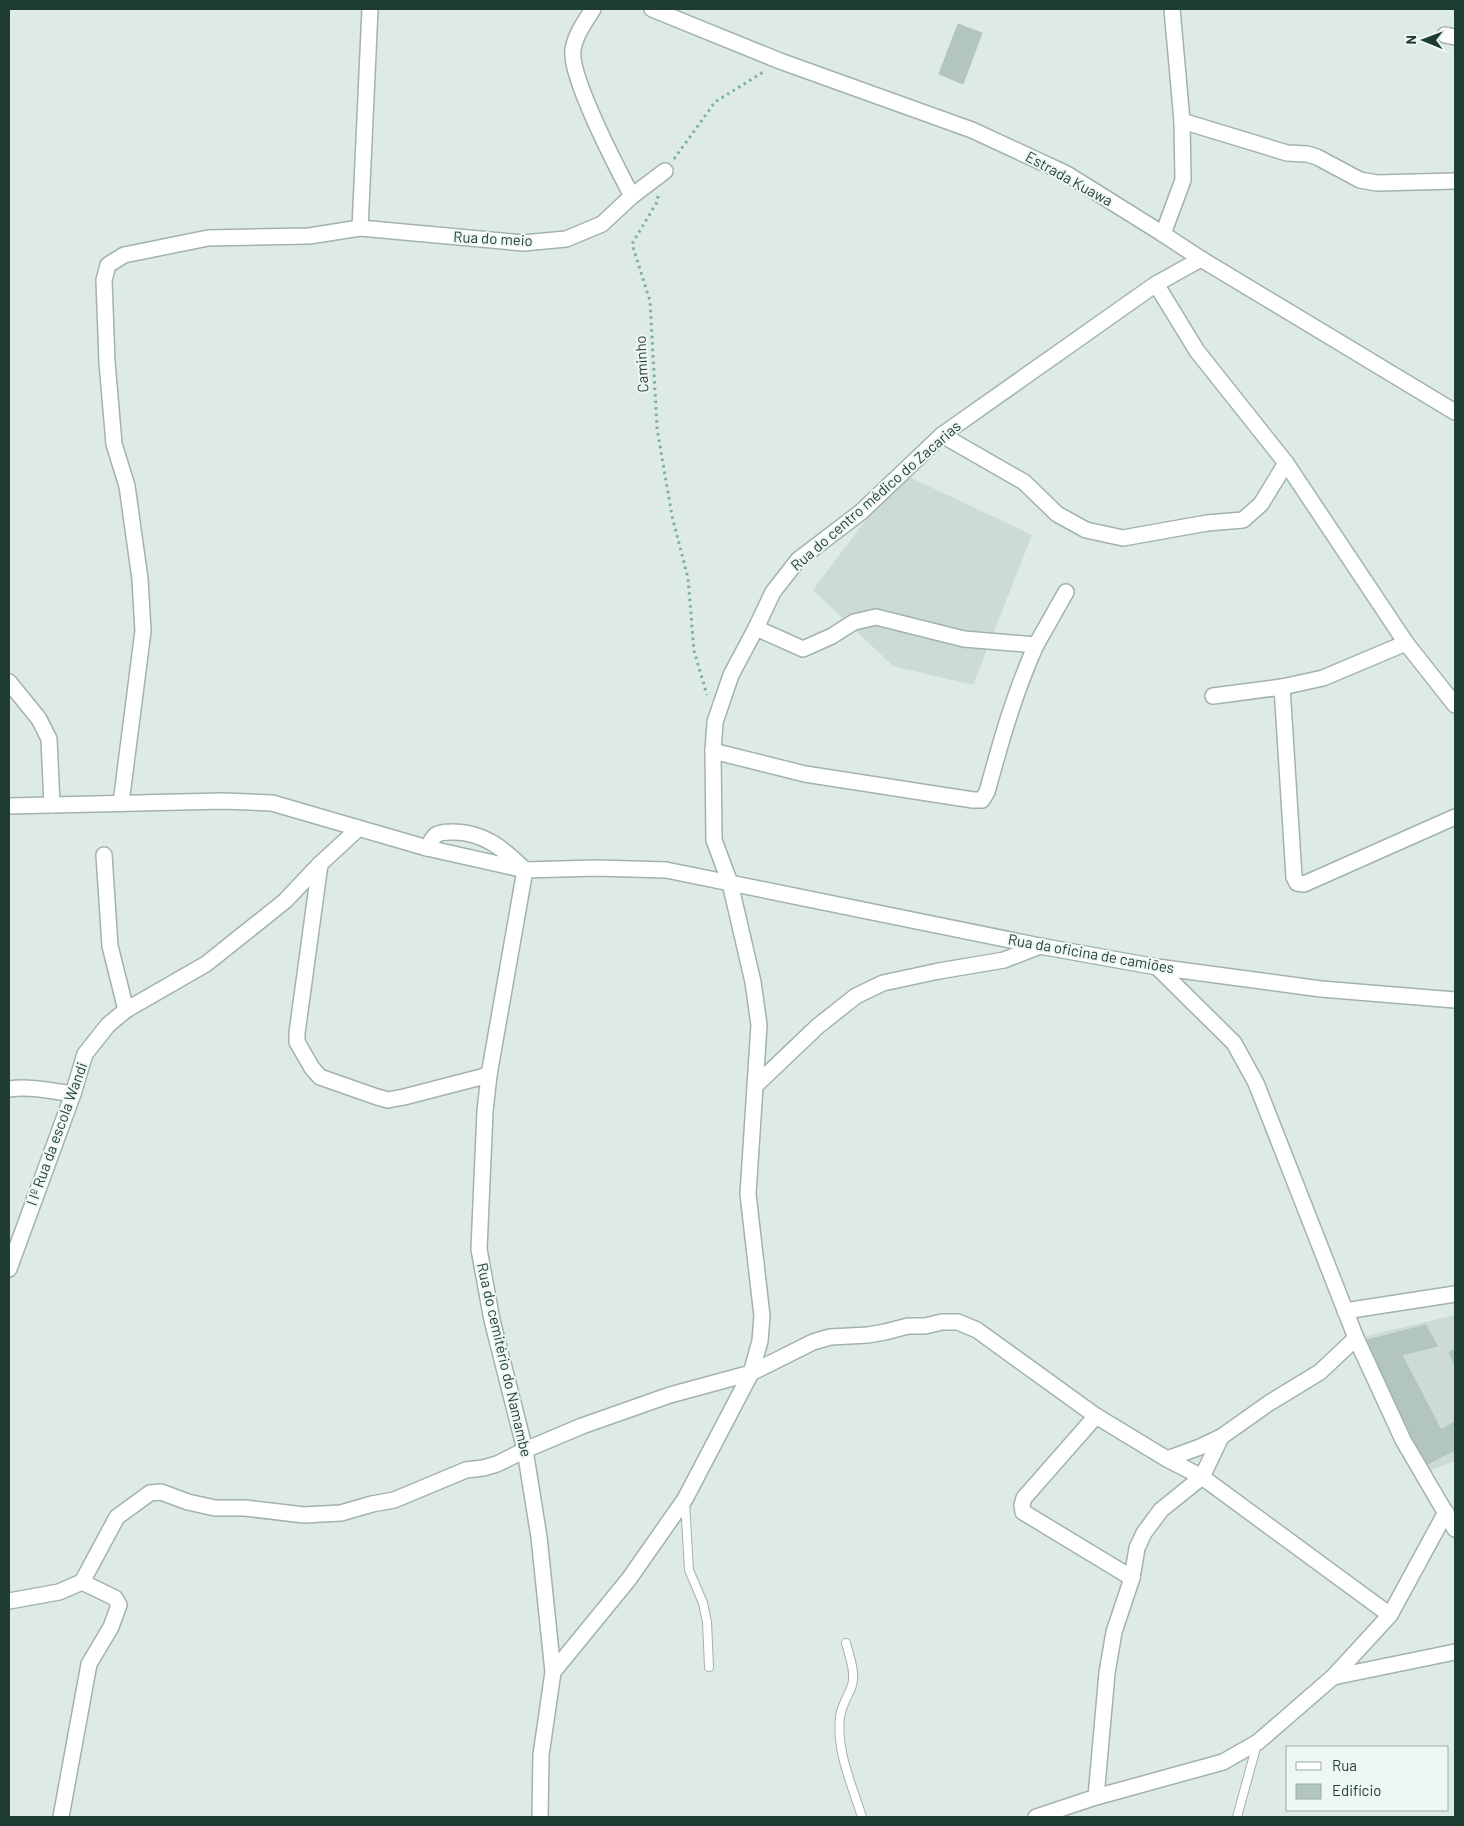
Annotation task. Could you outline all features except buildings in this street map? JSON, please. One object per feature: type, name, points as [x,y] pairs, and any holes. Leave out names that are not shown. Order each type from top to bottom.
[{"type":"street","points":[[360,228],[370,9]]},
{"type":"street","points":[[593,9],[575,38],[572,52],[574,66],[583,92],[613,160],[632,196]]},
{"type":"street","name":"Estrada Kuawa","points":[[652,9],[780,61],[972,130],[1067,174],[1201,259],[1455,412]]},
{"type":"street","points":[[1163,234],[1182,180],[1182,121],[1172,9]]},
{"type":"street","points":[[1182,121],[1287,153],[1307,154],[1317,157],[1360,180],[1377,183],[1455,180]]},
{"type":"street","name":"Rua do meio","points":[[121,803],[143,631],[140,579],[127,486],[113,435],[107,362],[104,280],[108,265],[124,255],[208,238],[308,236],[360,228],[523,243],[566,239],[602,224],[632,196],[664,172]]},
{"type":"street","name":"Rua do centro médico do Zacarias","points":[[553,1672],[629,1579],[685,1499],[751,1373],[760,1341],[762,1316],[748,1194],[759,1025],[753,982],[730,883],[714,840],[713,751],[715,722],[731,675],[773,592],[798,560],[861,512],[942,435],[1156,284],[1201,259]]},
{"type":"street","points":[[1156,284],[1197,350],[1286,463],[1406,643],[1455,705]]},
{"type":"street","points":[[942,435],[1024,482],[1057,514],[1086,530],[1124,538],[1207,523],[1243,520],[1261,504],[1286,463]]},
{"type":"street","points":[[713,751],[805,774],[982,800],[988,792],[1008,714],[1018,688],[1036,645],[1066,592]]},
{"type":"street","points":[[756,628],[803,649],[832,636],[854,622],[876,617],[964,638],[1036,645]]},
{"type":"street","points":[[1213,696],[1282,687],[1323,678],[1406,643]]},
{"type":"street","points":[[9,682],[39,720],[49,739],[52,805]]},
{"type":"street","points":[[1282,687],[1294,877],[1297,883],[1304,884],[1455,818]]},
{"type":"street","name":"Rua da oficina de camiões","points":[[9,806],[223,801],[272,803],[427,848],[525,870],[596,868],[666,870],[1040,946],[1157,967],[1321,989],[1455,1000]]},
{"type":"street","name":"I Iº Rua da escola Wandi","points":[[9,1268],[73,1094],[85,1054],[108,1025],[126,1010],[206,964],[285,900],[359,828]]},
{"type":"street","points":[[427,848],[435,835],[444,832],[462,832],[487,839],[505,850],[525,870]]},
{"type":"street","points":[[104,855],[110,946],[126,1010]]},
{"type":"street","points":[[320,864],[297,1033],[297,1042],[312,1068],[320,1077],[388,1100],[489,1075]]},
{"type":"street","name":"Rua do cemitério do Namambe","points":[[525,870],[489,1075],[485,1111],[479,1249],[492,1320],[525,1450],[539,1537],[553,1672],[541,1755],[540,1817]]},
{"type":"street","points":[[756,1085],[818,1026],[856,996],[883,983],[1004,960],[1040,946]]},
{"type":"street","points":[[1157,967],[1234,1043],[1256,1083],[1356,1338],[1403,1440],[1455,1529]]},
{"type":"street","points":[[9,1089],[39,1089],[73,1094]]},
{"type":"street","points":[[1345,1311],[1455,1294]]},
{"type":"street","points":[[9,1602],[59,1592],[82,1582],[117,1517],[150,1493],[161,1492],[188,1502],[214,1508],[244,1508],[304,1515],[341,1513],[394,1500],[466,1470],[497,1464],[582,1426],[670,1395],[751,1373],[814,1342],[830,1337],[868,1335],[908,1326],[958,1322],[977,1330],[1096,1416],[1166,1459],[1202,1477],[1390,1614]]},
{"type":"street","points":[[1166,1459],[1200,1447],[1222,1436],[1269,1402],[1320,1372],[1356,1338]]},
{"type":"street","points":[[1096,1416],[1024,1498],[1023,1512],[1132,1578]]},
{"type":"street","points":[[1096,1797],[1110,1656],[1114,1632],[1132,1578],[1137,1548],[1144,1533],[1161,1510],[1202,1477],[1222,1436]]},
{"type":"street","points":[[1036,1817],[1096,1797],[1223,1762],[1258,1742],[1333,1677],[1390,1614],[1446,1512]]},
{"type":"street","points":[[61,1817],[90,1664],[111,1627],[119,1605],[116,1598],[82,1582]]},
{"type":"street","points":[[1333,1677],[1455,1652]]},
{"type":"lane","points":[[685,1499],[690,1570],[703,1603],[707,1622],[709,1667]]},
{"type":"lane","points":[[846,1644],[853,1683],[840,1715],[840,1735],[842,1754],[862,1817]]},
{"type":"lane","points":[[1237,1817],[1258,1742]]},
{"type":"path","name":"Caminho","points":[[707,696],[694,651],[688,578],[672,516],[658,428],[650,301],[632,244],[656,202],[664,172],[714,102],[780,61]]},
{"type":"shaded area","points":[[901,473],[1032,535],[973,685],[893,666],[813,590]]},
{"type":"shaded area","points":[[1455,1315],[1455,1461],[1429,1471],[1362,1337]]}]
